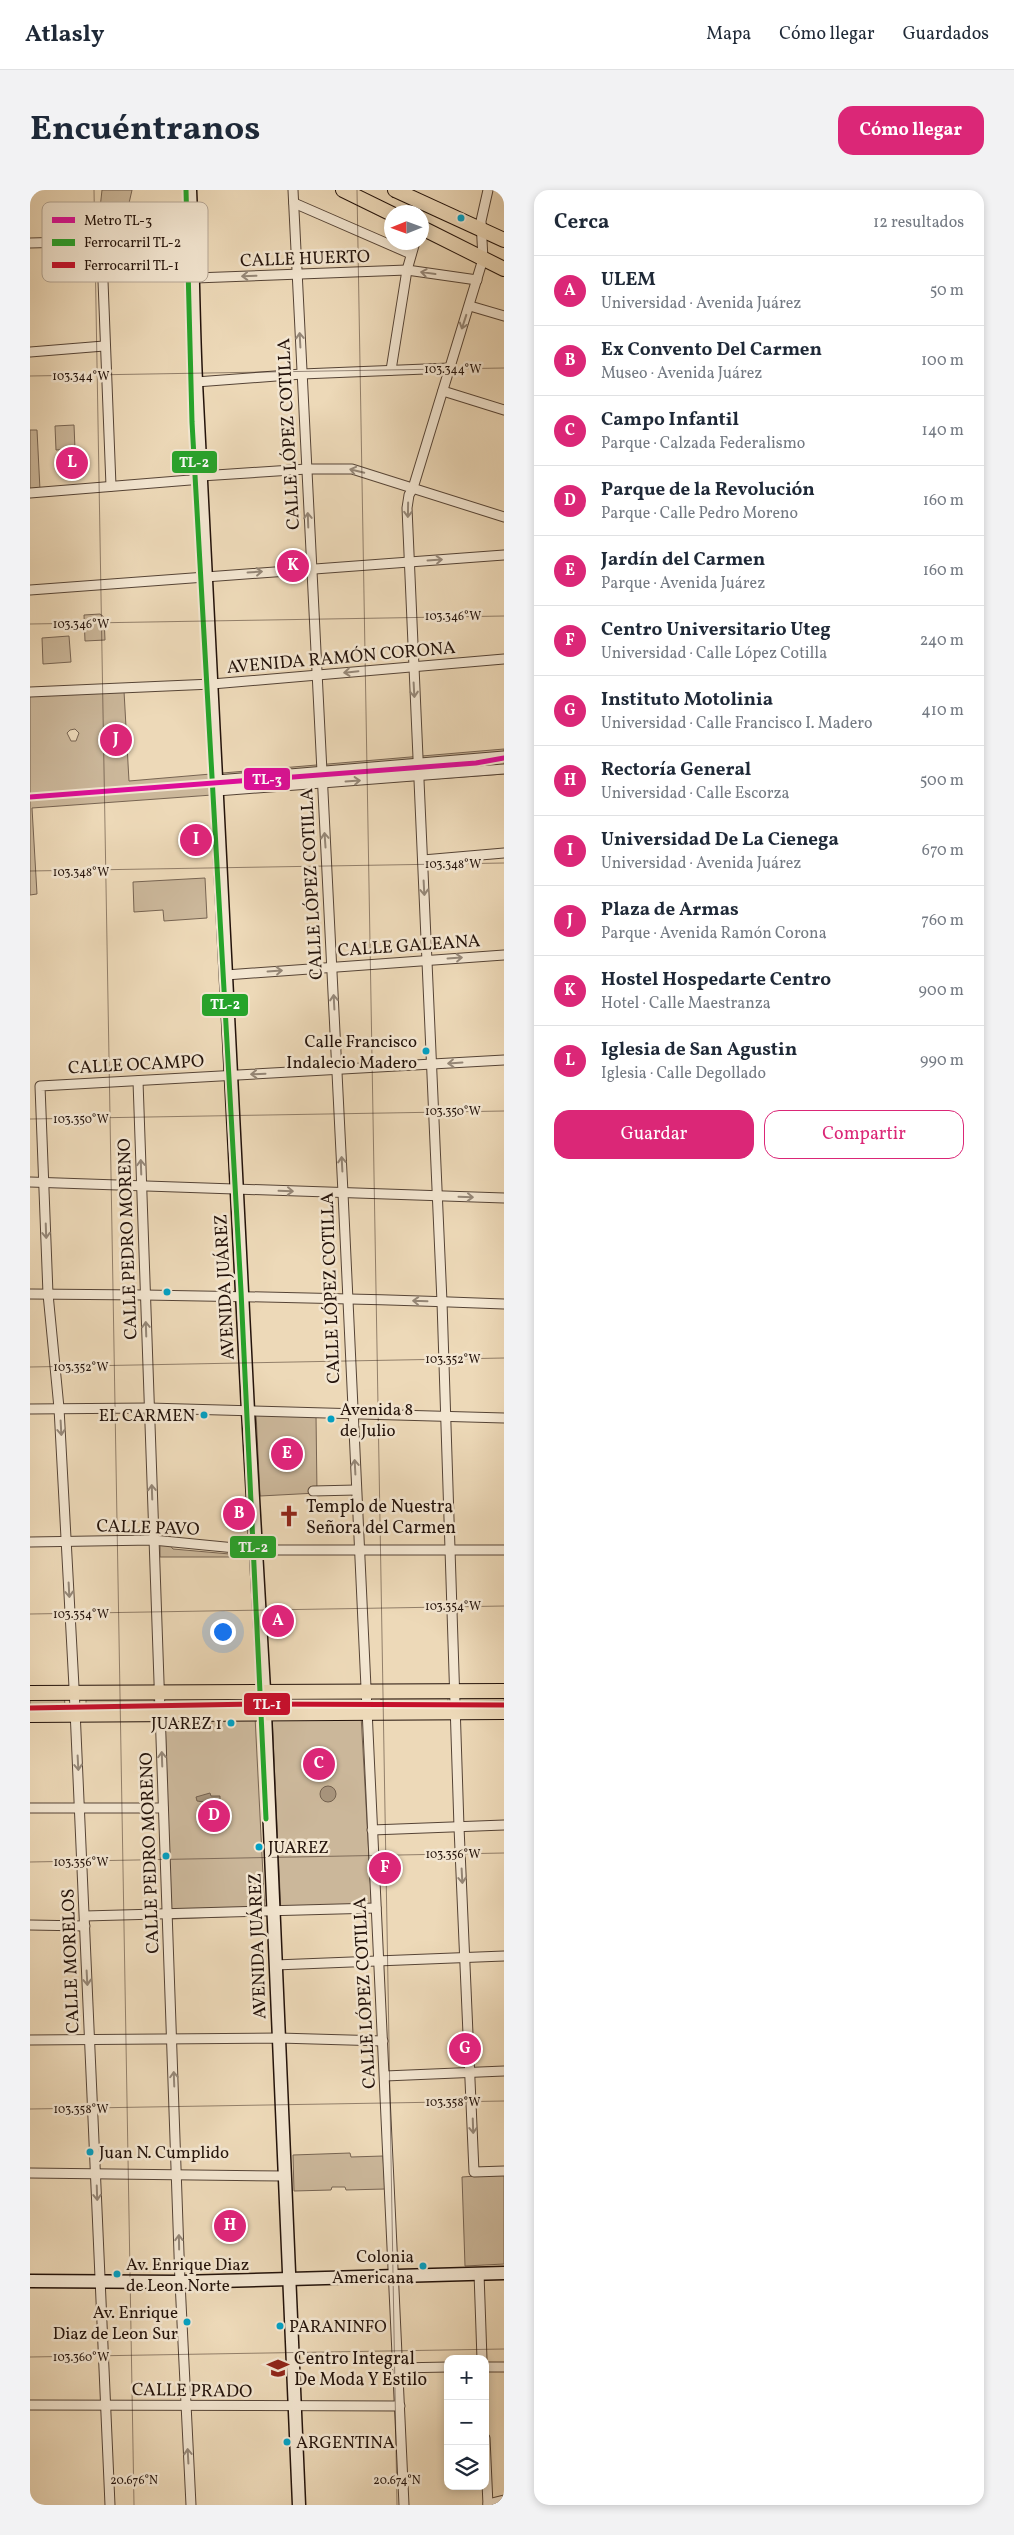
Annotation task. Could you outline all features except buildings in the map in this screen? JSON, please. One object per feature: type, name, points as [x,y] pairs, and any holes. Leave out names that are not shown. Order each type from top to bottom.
[{"type":"main road","points":[[344,190],[384,210]]},
{"type":"main road","points":[[395,190],[504,240]]},
{"type":"main road","points":[[429,231],[504,269]]},
{"type":"main road","name":"AVENIDA JUÁREZ","points":[[188,282],[192,294]]},
{"type":"main road","name":"AVENIDA JUÁREZ","points":[[194,282],[192,294],[196,382],[242,1299],[264,1690],[299,2505]]},
{"type":"main road","points":[[30,1693],[159,1693],[264,1690],[366,1692],[504,1691]]},
{"type":"main road","points":[[30,1715],[504,1712]]},
{"type":"main road","points":[[30,2281],[180,2282],[289,2280],[504,2272]]},
{"type":"street","name":"CALLE LÓPEZ COTILLA","points":[[293,190],[310,568],[343,1193],[346,1298],[385,2076],[404,2505]]},
{"type":"street","points":[[488,190],[481,230],[483,258],[470,306],[413,488],[409,495],[407,508],[442,1302],[459,1827],[474,2172],[504,2171]]},
{"type":"street","points":[[294,203],[411,254]]},
{"type":"street","points":[[391,370],[407,270],[412,250]]},
{"type":"street","name":"CALLE HUERTO","points":[[208,277],[407,270],[477,280]]},
{"type":"street","points":[[103,282],[104,346],[111,486]]},
{"type":"street","points":[[470,306],[504,316]]},
{"type":"street","points":[[30,352],[104,346]]},
{"type":"street","points":[[196,382],[302,374],[450,368]]},
{"type":"street","points":[[443,391],[504,410]]},
{"type":"street","points":[[30,492],[190,480],[201,476],[307,469],[352,469],[504,517]]},
{"type":"street","points":[[30,590],[504,555]]},
{"type":"street","name":"AVENIDA RAMÓN CORONA","points":[[30,692],[212,684],[504,659]]},
{"type":"street","points":[[217,786],[321,771],[504,756]]},
{"type":"street","points":[[217,786],[321,783],[504,769]]},
{"type":"street","points":[[423,860],[504,853]]},
{"type":"street","name":"CALLE GALEANA","points":[[226,975],[504,955]]},
{"type":"street","name":"CALLE OCAMPO","points":[[40,1086],[337,1071],[504,1060]]},
{"type":"street","name":"CALLE PEDRO MORENO","points":[[138,1081],[180,2282],[191,2505]]},
{"type":"street","name":"CALLE MORELOS","points":[[40,1086],[48,1294],[60,1408],[75,1693],[110,2505]]},
{"type":"street","points":[[30,1182],[504,1198]]},
{"type":"street","points":[[30,1294],[145,1294],[242,1299],[346,1298],[504,1304]]},
{"type":"street","points":[[30,1409],[149,1408],[446,1418],[504,1418]]},
{"type":"street","points":[[313,1491],[356,1490]]},
{"type":"street","name":"CALLE PAVO","points":[[30,1542],[153,1540],[256,1550],[504,1550]]},
{"type":"street","points":[[30,1808],[163,1808]]},
{"type":"street","points":[[372,1830],[504,1825]]},
{"type":"street","points":[[85,1916],[376,1908]]},
{"type":"street","points":[[30,1924],[85,1926]]},
{"type":"street","points":[[275,1965],[504,1956]]},
{"type":"street","points":[[30,2040],[90,2042],[278,2038],[383,2041]]},
{"type":"street","points":[[385,2076],[504,2071]]},
{"type":"street","points":[[30,2173],[284,2176]]},
{"type":"street","points":[[479,2273],[482,2355]]},
{"type":"street","points":[[489,2367],[504,2366]]},
{"type":"street","points":[[398,2368],[444,2367]]},
{"type":"street","name":"CALLE PRADO","points":[[30,2405],[400,2406]]},
{"type":"street","points":[[485,2445],[488,2504],[504,2500]]},
{"type":"shaded area","points":[[102,190],[132,190],[129,202],[101,202]]},
{"type":"shaded area","points":[[74,425],[75,449],[56,450],[55,426]]},
{"type":"shaded area","points":[[30,430],[37,430],[40,490],[30,490]]},
{"type":"shaded area","points":[[100,614],[104,617],[105,640],[85,641],[84,615]]},
{"type":"shaded area","points":[[69,636],[71,662],[43,664],[42,638]]},
{"type":"shaded area","points":[[124,691],[129,781],[504,749],[504,774],[32,808],[37,894],[30,895],[30,695]],"holes":[[[75,729],[79,733],[76,741],[71,741],[67,733]]]},
{"type":"shaded area","points":[[205,878],[207,918],[164,921],[163,910],[134,912],[133,882]]},
{"type":"shaded area","points":[[256,1413],[316,1415],[317,1493],[260,1496]]},
{"type":"shaded area","points":[[283,1447],[289,1453],[283,1459],[277,1453]]},
{"type":"shaded area","points":[[160,1543],[169,1544],[173,1549],[241,1555],[241,1557],[160,1557]]},
{"type":"shaded area","points":[[448,1693],[448,1702],[381,1703],[381,1694]]},
{"type":"shaded area","points":[[458,1693],[504,1693],[504,1701],[458,1702]]},
{"type":"shaded area","points":[[64,1695],[65,1705],[30,1705],[30,1696]]},
{"type":"shaded area","points":[[154,1695],[154,1703],[86,1705],[86,1696]]},
{"type":"shaded area","points":[[361,1715],[372,1911],[281,1914],[272,1716]]},
{"type":"shaded area","points":[[255,1716],[265,1915],[171,1919],[165,1717]]},
{"type":"shaded area","points":[[325,1786],[331,1786],[336,1791],[334,1800],[325,1802],[320,1797],[320,1791]]},
{"type":"shaded area","points":[[210,1793],[211,1796],[220,1796],[220,1800],[211,1800],[211,1803],[197,1801],[196,1797]]},
{"type":"shaded area","points":[[350,2153],[351,2157],[383,2156],[385,2189],[346,2190],[345,2187],[332,2187],[331,2190],[294,2191],[293,2155]]},
{"type":"shaded area","points":[[504,2174],[504,2264],[465,2266],[462,2177]]},
{"type":"metro line","name":"TL-3","points":[[30,797],[476,763],[504,758]]},
{"type":"rail line","name":"TL-2","points":[[186,190],[186,202]]},
{"type":"rail line","name":"TL-2","points":[[188,282],[192,422],[241,1291],[266,1819]]},
{"type":"rail line","name":"TL-1","points":[[30,1708],[256,1704],[504,1705]]},
{"type":"place","name":"Iglesia de San Agustin","points":[[72,463]]},
{"type":"place","name":"Hostel Hospedarte Centro","points":[[293,566]]},
{"type":"place","name":"Plaza de Armas","points":[[116,740]]},
{"type":"place","name":"Universidad De La Cienega","points":[[196,840]]},
{"type":"place","name":"Calle Francisco Indalecio Madero","points":[[426,1051]]},
{"type":"place","name":"EL CARMEN","points":[[204,1415]]},
{"type":"place","name":"Avenida 8 de Julio","points":[[331,1419]]},
{"type":"place","name":"Jardín del Carmen","points":[[287,1454]]},
{"type":"place","name":"Ex Convento Del Carmen","points":[[239,1514]]},
{"type":"place","name":"Templo de Nuestra Señora del Carmen","points":[[289,1516]]},
{"type":"place","name":"ULEM","points":[[278,1621]]},
{"type":"place","name":"JUAREZ 1","points":[[231,1723]]},
{"type":"place","name":"Campo Infantil","points":[[319,1764]]},
{"type":"place","name":"Parque de la Revolución","points":[[214,1816]]},
{"type":"place","name":"JUAREZ","points":[[259,1847]]},
{"type":"place","name":"Centro Universitario Uteg","points":[[385,1868]]},
{"type":"place","name":"Instituto Motolinia","points":[[465,2049]]},
{"type":"place","name":"Juan N. Cumplido","points":[[90,2152]]},
{"type":"place","name":"Rectoría General","points":[[230,2226]]},
{"type":"place","name":"Colonia Americana","points":[[423,2266]]},
{"type":"place","name":"Av. Enrique Diaz de Leon Norte","points":[[117,2274]]},
{"type":"place","name":"Av. Enrique Diaz de Leon Sur","points":[[187,2322]]},
{"type":"place","name":"PARANINFO","points":[[280,2326]]},
{"type":"place","name":"Centro Integral De Moda Y Estilo","points":[[278,2368]]},
{"type":"place","name":"ARGENTINA","points":[[287,2442]]}]
